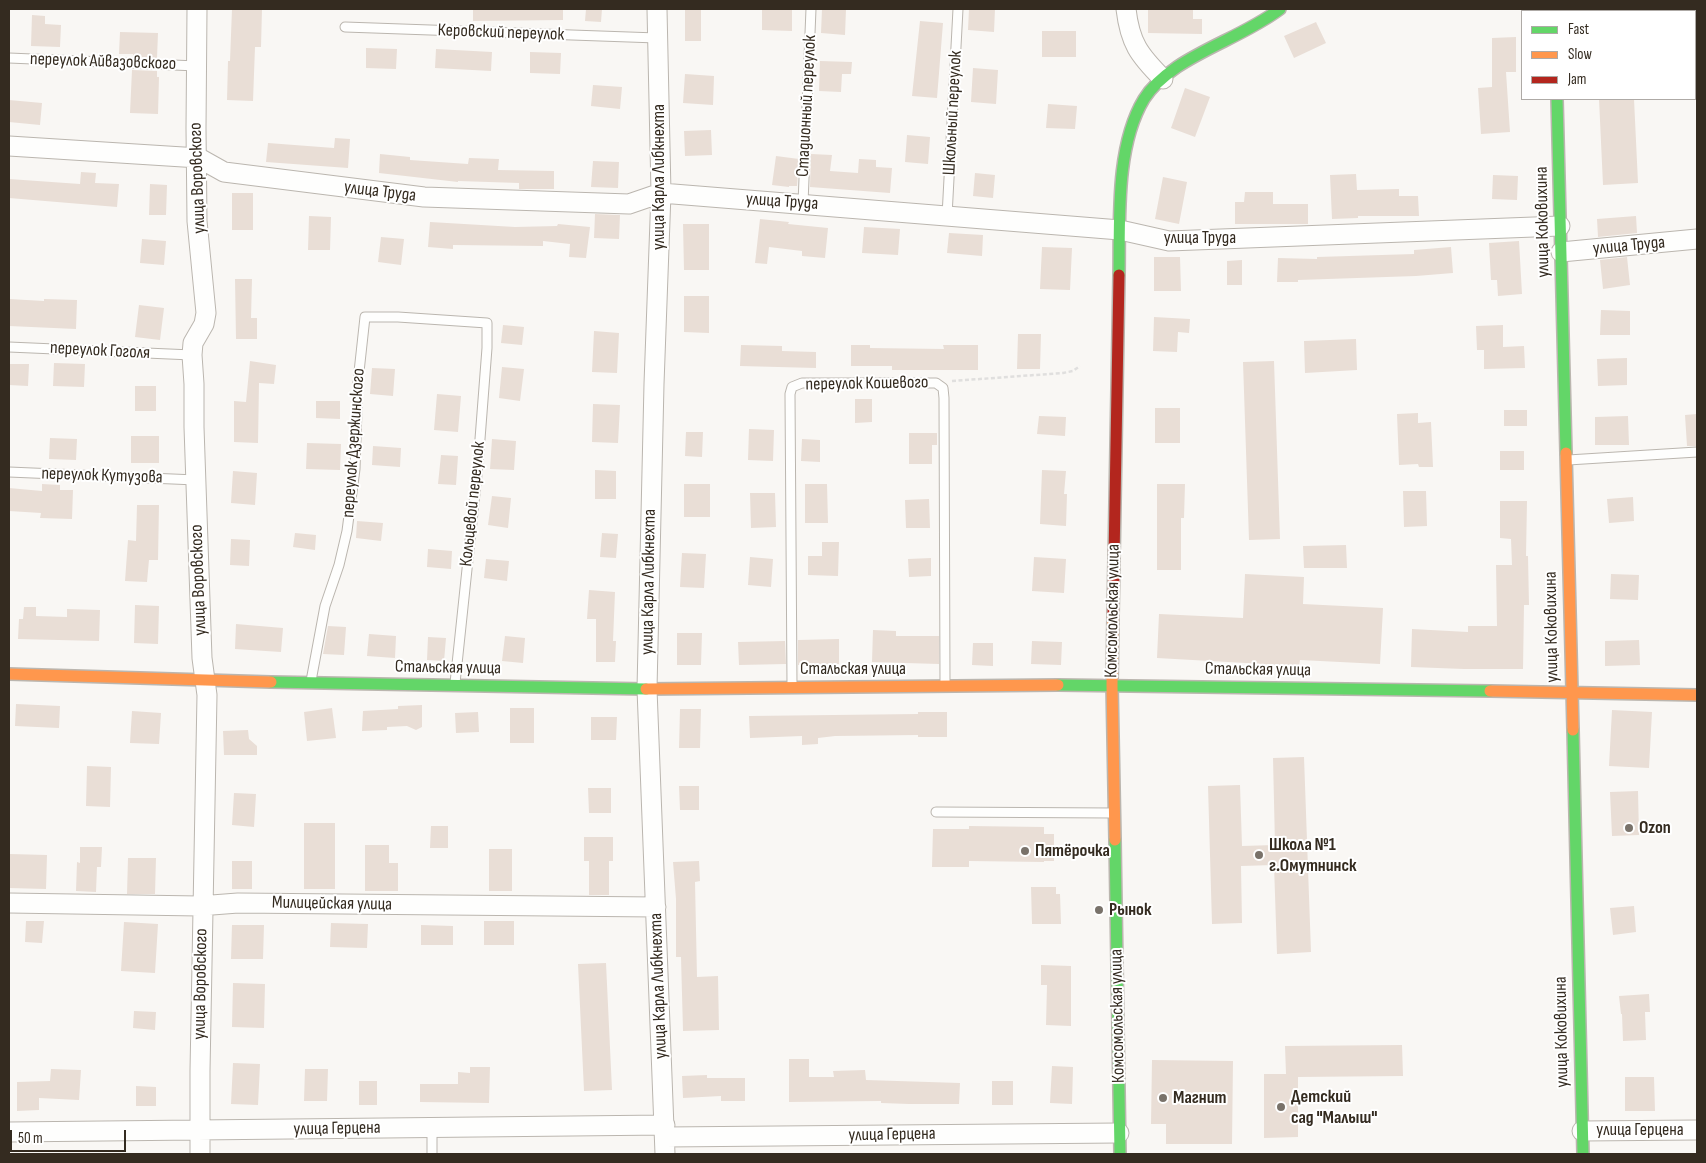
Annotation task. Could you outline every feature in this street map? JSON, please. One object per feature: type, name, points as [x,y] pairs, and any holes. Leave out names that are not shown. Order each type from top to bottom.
[{"type":"street","name":"улица Воровского","points":[[197,9],[197,221],[206,313],[204,324],[193,343],[192,355],[202,658],[206,695],[200,1154]]},
{"type":"street","name":"улица Карла Либкнехта","points":[[657,9],[662,193],[654,374],[647,688],[665,1139]]},
{"type":"street","points":[[1126,9],[1131,38],[1147,64],[1163,79]]},
{"type":"street","name":"Комсомольская улица","points":[[1120,1154],[1112,685],[1122,190],[1133,123],[1142,102],[1156,85],[1180,65],[1280,9]]},
{"type":"street","name":"улица Коковихина","points":[[1557,100],[1583,1154]]},
{"type":"street","name":"улица Труда","points":[[9,146],[196,158],[224,172],[424,197],[629,204],[662,193],[1120,230],[1169,241],[1560,226]]},
{"type":"street","name":"улица Труда","points":[[1561,252],[1697,239]]},
{"type":"street","name":"Стальская улица","points":[[9,674],[311,684],[454,686],[647,688],[1112,685],[1697,695]]},
{"type":"street","name":"Милицейская улица","points":[[9,903],[202,906],[248,903],[656,907]]},
{"type":"street","name":"улица Герцена","points":[[9,1132],[432,1128],[665,1139],[1119,1133]]},
{"type":"street","name":"улица Герцена","points":[[1582,1130],[1697,1130]]},
{"type":"lane","name":"Стадионный переулок","points":[[803,203],[811,9]]},
{"type":"lane","name":"Школьный переулок","points":[[947,216],[958,9]]},
{"type":"lane","name":"Керовский переулок","points":[[345,27],[657,38]]},
{"type":"lane","name":"переулок Айвазовского","points":[[9,58],[197,66]]},
{"type":"lane","name":"переулок Дзержинского","points":[[311,684],[325,606],[340,565],[347,531],[355,469],[358,381],[365,317],[398,317],[487,323]]},
{"type":"lane","name":"Кольцевой переулок","points":[[454,686],[480,446],[488,348],[487,323]]},
{"type":"lane","name":"переулок Гоголя","points":[[9,347],[192,355]]},
{"type":"lane","name":"переулок Кошевого","points":[[792,687],[790,394],[792,387],[802,383],[936,383],[943,388],[945,686]]},
{"type":"lane","points":[[1566,460],[1697,452]]},
{"type":"lane","name":"переулок Кутузова","points":[[9,472],[196,480]]},
{"type":"lane","points":[[936,812],[1115,813]]},
{"type":"lane","points":[[432,1128],[432,1154]]},
{"type":"path","points":[[936,383],[967,379],[1063,373],[1072,371],[1080,366]]},
{"type":"building","points":[[232,9],[262,9],[261,47],[255,47],[253,101],[227,100]]},
{"type":"building","points":[[473,9],[563,9],[563,20],[473,21]]},
{"type":"building","points":[[586,9],[602,9],[601,22],[585,21]]},
{"type":"building","points":[[685,9],[701,9],[701,41],[685,41]]},
{"type":"building","points":[[762,9],[792,9],[792,31],[762,30]]},
{"type":"building","points":[[822,9],[846,9],[845,35],[821,33]]},
{"type":"building","points":[[969,9],[995,9],[994,32],[968,30]]},
{"type":"building","points":[[1148,9],[1193,9],[1193,19],[1202,19],[1202,34],[1148,33]]},
{"type":"building","points":[[32,15],[45,16],[45,24],[61,25],[60,47],[31,46]]},
{"type":"building","points":[[920,21],[943,23],[937,98],[912,96]]},
{"type":"building","points":[[1316,22],[1326,43],[1294,58],[1284,36]]},
{"type":"building","points":[[1042,31],[1076,31],[1076,57],[1042,57]]},
{"type":"building","points":[[120,32],[158,33],[157,58],[133,57],[133,54],[119,54]]},
{"type":"building","points":[[1516,37],[1516,72],[1506,72],[1510,132],[1481,134],[1478,88],[1492,87],[1492,38]]},
{"type":"building","points":[[366,48],[397,49],[396,69],[366,68]]},
{"type":"building","points":[[436,49],[492,52],[491,71],[435,68]]},
{"type":"building","points":[[530,52],[561,53],[560,74],[530,73]]},
{"type":"building","points":[[820,61],[852,62],[851,74],[842,74],[841,92],[819,91]]},
{"type":"building","points":[[973,68],[998,70],[996,104],[971,102]]},
{"type":"building","points":[[132,70],[157,71],[157,77],[159,77],[158,114],[130,113]]},
{"type":"building","points":[[685,74],[714,76],[713,105],[683,103]]},
{"type":"building","points":[[593,85],[622,87],[620,109],[591,106]]},
{"type":"building","points":[[1185,88],[1210,97],[1195,137],[1171,128]]},
{"type":"building","points":[[9,100],[42,103],[40,125],[9,122]]},
{"type":"building","points":[[1599,100],[1634,100],[1638,183],[1603,185]]},
{"type":"building","points":[[1048,104],[1077,106],[1075,129],[1046,128]]},
{"type":"building","points":[[711,130],[712,155],[685,156],[684,131]]},
{"type":"building","points":[[907,135],[930,137],[928,164],[905,162]]},
{"type":"building","points":[[335,138],[350,139],[348,168],[266,162],[268,143],[334,148]]},
{"type":"building","points":[[380,154],[410,157],[410,160],[468,164],[469,158],[499,159],[498,170],[554,171],[554,189],[519,189],[519,183],[458,182],[379,173]]},
{"type":"building","points":[[811,154],[832,155],[830,171],[858,173],[859,159],[876,160],[876,167],[892,168],[890,193],[810,187]]},
{"type":"building","points":[[776,156],[799,159],[797,186],[772,185]]},
{"type":"building","points":[[593,161],[619,162],[618,188],[591,187]]},
{"type":"building","points":[[81,172],[96,173],[95,183],[119,184],[117,207],[9,198],[9,179],[80,184]]},
{"type":"building","points":[[975,173],[995,175],[993,198],[973,196]]},
{"type":"building","points":[[1356,174],[1357,190],[1399,189],[1399,196],[1418,196],[1419,216],[1358,216],[1358,218],[1332,219],[1330,175]]},
{"type":"building","points":[[1493,175],[1518,176],[1517,200],[1492,199]]},
{"type":"building","points":[[1163,177],[1187,182],[1179,224],[1155,219]]},
{"type":"building","points":[[150,184],[167,185],[166,215],[149,215]]},
{"type":"building","points":[[1245,192],[1273,192],[1273,204],[1308,204],[1308,224],[1235,224],[1235,202],[1244,202]]},
{"type":"building","points":[[232,193],[253,193],[253,230],[232,230]]},
{"type":"building","points":[[595,214],[620,215],[619,239],[594,238]]},
{"type":"building","points":[[309,216],[331,217],[330,250],[308,250]]},
{"type":"building","points":[[1636,216],[1637,233],[1598,237],[1597,219]]},
{"type":"building","points":[[760,219],[828,228],[825,258],[802,256],[802,251],[769,247],[767,264],[755,263]]},
{"type":"building","points":[[430,222],[515,227],[557,226],[558,224],[590,227],[586,258],[569,257],[570,244],[543,241],[543,246],[453,245],[453,249],[428,247]]},
{"type":"building","points":[[683,224],[709,224],[709,270],[684,270]]},
{"type":"building","points":[[864,227],[900,229],[898,255],[862,253]]},
{"type":"building","points":[[949,233],[983,235],[982,256],[947,253]]},
{"type":"building","points":[[381,237],[404,239],[401,265],[378,262]]},
{"type":"building","points":[[142,239],[166,241],[164,265],[140,263]]},
{"type":"building","points":[[1519,241],[1522,294],[1498,296],[1497,280],[1491,280],[1489,243]]},
{"type":"building","points":[[1042,247],[1072,248],[1070,290],[1040,289]]},
{"type":"building","points":[[1451,247],[1453,273],[1277,282],[1278,258],[1317,259],[1317,257],[1414,254],[1414,250]]},
{"type":"building","points":[[1154,257],[1180,257],[1181,291],[1154,291]]},
{"type":"building","points":[[1627,257],[1630,285],[1603,289],[1600,260]]},
{"type":"building","points":[[1242,260],[1242,285],[1227,285],[1227,261]]},
{"type":"building","points":[[235,279],[252,279],[251,318],[257,318],[257,339],[236,339]]},
{"type":"building","points":[[684,296],[709,296],[709,333],[684,332]]},
{"type":"building","points":[[9,299],[77,300],[76,329],[9,326]]},
{"type":"building","points":[[139,305],[164,308],[160,340],[135,337]]},
{"type":"building","points":[[1601,310],[1630,311],[1630,335],[1600,335]]},
{"type":"building","points":[[1154,317],[1190,319],[1189,333],[1178,332],[1177,352],[1153,351]]},
{"type":"building","points":[[503,325],[524,327],[522,345],[501,343]]},
{"type":"building","points":[[1503,325],[1503,347],[1524,346],[1525,368],[1484,369],[1484,350],[1477,350],[1476,326]]},
{"type":"building","points":[[594,331],[619,333],[617,373],[592,372]]},
{"type":"building","points":[[1018,334],[1041,334],[1040,369],[1017,369]]},
{"type":"building","points":[[1356,339],[1357,370],[1305,373],[1304,341]]},
{"type":"building","points":[[741,345],[782,346],[782,351],[816,352],[816,368],[740,366]]},
{"type":"building","points":[[851,345],[870,345],[870,348],[944,349],[943,345],[978,345],[978,370],[892,370],[892,366],[851,366]]},
{"type":"building","points":[[1627,358],[1627,385],[1598,386],[1597,359]]},
{"type":"building","points":[[250,361],[276,365],[274,384],[259,383],[258,443],[234,442],[234,401],[246,402]]},
{"type":"building","points":[[1274,361],[1280,539],[1249,540],[1243,362]]},
{"type":"building","points":[[54,363],[85,364],[84,387],[53,386]]},
{"type":"building","points":[[9,364],[29,364],[28,386],[9,385]]},
{"type":"building","points":[[502,367],[524,369],[520,401],[499,398]]},
{"type":"building","points":[[372,368],[395,369],[393,396],[370,394]]},
{"type":"building","points":[[135,386],[156,386],[156,411],[135,411]]},
{"type":"building","points":[[437,394],[461,396],[458,432],[434,430]]},
{"type":"building","points":[[855,399],[872,399],[872,422],[855,423]]},
{"type":"building","points":[[316,401],[340,401],[340,419],[316,418]]},
{"type":"building","points":[[593,404],[620,405],[618,443],[592,442]]},
{"type":"building","points":[[1155,408],[1180,408],[1180,443],[1155,443]]},
{"type":"building","points":[[1504,410],[1527,410],[1527,426],[1504,426]]},
{"type":"building","points":[[1418,413],[1418,423],[1431,422],[1433,467],[1419,467],[1418,464],[1399,465],[1397,414]]},
{"type":"building","points":[[1697,414],[1697,446],[1687,446],[1685,415]]},
{"type":"building","points":[[1039,416],[1066,417],[1065,436],[1037,434]]},
{"type":"building","points":[[1628,416],[1629,445],[1595,445],[1595,417]]},
{"type":"building","points":[[749,429],[774,430],[773,461],[748,460]]},
{"type":"building","points":[[686,432],[703,432],[702,457],[685,456]]},
{"type":"building","points":[[909,433],[937,433],[937,445],[932,445],[932,464],[909,464]]},
{"type":"building","points":[[131,436],[159,436],[159,463],[131,463]]},
{"type":"building","points":[[50,438],[77,439],[76,460],[49,459]]},
{"type":"building","points":[[492,439],[516,441],[514,470],[490,469]]},
{"type":"building","points":[[802,439],[820,440],[820,462],[801,461]]},
{"type":"building","points":[[307,443],[341,444],[340,470],[306,469]]},
{"type":"building","points":[[373,446],[401,448],[400,467],[372,465]]},
{"type":"building","points":[[1500,451],[1524,451],[1524,470],[1500,470]]},
{"type":"building","points":[[441,455],[458,456],[456,485],[438,484]]},
{"type":"building","points":[[595,470],[616,471],[616,499],[595,499]]},
{"type":"building","points":[[1042,470],[1066,471],[1064,494],[1067,494],[1066,526],[1040,524]]},
{"type":"building","points":[[233,471],[257,473],[255,505],[231,503]]},
{"type":"building","points":[[42,484],[60,485],[60,490],[73,490],[72,519],[40,518],[41,513],[9,511],[9,488],[42,491]]},
{"type":"building","points":[[684,484],[710,484],[710,517],[684,517]]},
{"type":"building","points":[[805,484],[827,484],[828,523],[805,523]]},
{"type":"building","points":[[1157,484],[1185,484],[1184,518],[1181,518],[1181,570],[1157,570]]},
{"type":"building","points":[[1403,491],[1426,491],[1427,526],[1404,527]]},
{"type":"building","points":[[750,493],[775,493],[776,527],[751,528]]},
{"type":"building","points":[[492,496],[511,498],[508,528],[488,525]]},
{"type":"building","points":[[1633,497],[1634,521],[1609,523],[1607,499]]},
{"type":"building","points":[[929,499],[930,528],[906,528],[905,500]]},
{"type":"building","points":[[1500,501],[1527,501],[1526,556],[1528,556],[1529,605],[1524,605],[1523,669],[1411,667],[1412,629],[1468,632],[1468,626],[1497,626],[1496,565],[1512,565],[1511,539],[1500,538]]},
{"type":"building","points":[[137,505],[159,505],[158,560],[149,560],[147,582],[125,581],[128,540],[136,541]]},
{"type":"building","points":[[357,521],[383,523],[381,541],[356,538]]},
{"type":"building","points":[[295,533],[316,535],[315,550],[293,547]]},
{"type":"building","points":[[602,533],[618,534],[616,558],[600,557]]},
{"type":"building","points":[[231,539],[250,540],[249,566],[230,565]]},
{"type":"building","points":[[822,542],[839,542],[838,576],[808,575],[808,556],[822,556]]},
{"type":"building","points":[[1346,545],[1347,568],[1304,568],[1303,546]]},
{"type":"building","points":[[428,549],[452,551],[451,569],[427,567]]},
{"type":"building","points":[[682,553],[706,554],[704,588],[680,587]]},
{"type":"building","points":[[750,557],[773,559],[771,587],[748,585]]},
{"type":"building","points":[[1034,557],[1066,559],[1064,593],[1032,591]]},
{"type":"building","points":[[931,558],[931,576],[909,577],[908,559]]},
{"type":"building","points":[[486,559],[509,561],[507,581],[484,578]]},
{"type":"building","points":[[1245,574],[1304,577],[1303,604],[1383,608],[1380,664],[1300,660],[1299,666],[1157,658],[1159,614],[1243,618]]},
{"type":"building","points":[[1611,574],[1639,575],[1638,600],[1610,599]]},
{"type":"building","points":[[589,590],[615,592],[613,641],[616,641],[615,662],[596,662],[596,619],[587,619]]},
{"type":"building","points":[[135,605],[159,606],[158,644],[134,643]]},
{"type":"building","points":[[24,607],[36,607],[36,616],[67,617],[67,609],[100,610],[99,641],[18,639],[19,619],[23,619]]},
{"type":"building","points":[[236,624],[283,628],[281,652],[235,649]]},
{"type":"building","points":[[328,626],[346,627],[344,655],[323,654]]},
{"type":"building","points":[[873,630],[896,631],[896,636],[939,636],[939,664],[872,662]]},
{"type":"building","points":[[677,633],[702,633],[701,665],[677,665]]},
{"type":"building","points":[[369,634],[396,636],[395,658],[367,656]]},
{"type":"building","points":[[505,636],[525,638],[523,663],[502,661]]},
{"type":"building","points":[[428,637],[446,638],[444,661],[427,660]]},
{"type":"building","points":[[839,639],[839,664],[798,665],[798,640]]},
{"type":"building","points":[[1639,640],[1640,665],[1605,666],[1605,641]]},
{"type":"building","points":[[785,641],[786,664],[739,665],[738,642]]},
{"type":"building","points":[[1032,641],[1062,642],[1061,665],[1031,664]]},
{"type":"building","points":[[973,643],[993,643],[993,666],[972,665]]},
{"type":"building","points":[[16,704],[60,706],[59,728],[15,726]]},
{"type":"building","points":[[422,705],[422,727],[416,730],[407,726],[387,727],[387,730],[362,731],[363,711],[398,709],[398,706]]},
{"type":"building","points":[[332,708],[336,738],[307,741],[304,712]]},
{"type":"building","points":[[510,708],[534,708],[534,743],[510,743]]},
{"type":"building","points":[[680,709],[701,709],[700,748],[679,748]]},
{"type":"building","points":[[1612,710],[1652,712],[1649,768],[1609,766]]},
{"type":"building","points":[[132,711],[161,713],[159,744],[130,743]]},
{"type":"building","points":[[478,712],[479,732],[456,733],[455,713]]},
{"type":"building","points":[[918,712],[947,712],[947,737],[918,737],[918,735],[835,736],[818,738],[818,744],[802,745],[802,736],[750,738],[749,716],[918,714]]},
{"type":"building","points":[[591,717],[617,717],[616,740],[591,740]]},
{"type":"building","points":[[248,730],[249,739],[257,746],[257,755],[224,755],[223,731]]},
{"type":"building","name":"Школа №1 г.Омутнинск","points":[[1304,757],[1311,952],[1277,954],[1274,865],[1241,866],[1242,923],[1212,924],[1208,786],[1240,785],[1242,846],[1275,845],[1273,758]]},
{"type":"building","points":[[87,766],[111,767],[110,807],[86,806]]},
{"type":"building","points":[[679,786],[699,786],[699,810],[680,810]]},
{"type":"building","points":[[588,788],[611,788],[611,813],[589,813]]},
{"type":"building","points":[[1638,791],[1639,835],[1612,836],[1610,792]]},
{"type":"building","points":[[234,793],[256,794],[254,827],[232,825]]},
{"type":"building","points":[[304,823],[335,823],[335,889],[304,889]]},
{"type":"building","points":[[431,826],[448,826],[448,848],[430,848]]},
{"type":"building","points":[[969,826],[1044,827],[1044,834],[1054,834],[1054,861],[969,861],[969,867],[932,867],[933,829],[969,829]]},
{"type":"building","points":[[584,837],[613,837],[613,861],[609,861],[609,895],[589,895],[589,861],[584,861]]},
{"type":"building","points":[[365,845],[389,845],[389,863],[398,863],[398,891],[365,891]]},
{"type":"building","points":[[80,847],[102,847],[101,867],[97,867],[96,892],[76,891],[77,862],[80,863]]},
{"type":"building","points":[[489,849],[512,849],[512,891],[489,891]]},
{"type":"building","points":[[10,854],[47,855],[46,889],[9,888]]},
{"type":"building","points":[[128,858],[156,858],[155,894],[127,894]]},
{"type":"building","points":[[232,861],[252,861],[252,889],[232,889]]},
{"type":"building","points":[[699,861],[700,881],[695,882],[697,977],[718,976],[719,1030],[683,1031],[681,957],[676,957],[676,899],[673,862]]},
{"type":"building","points":[[1031,887],[1056,887],[1056,894],[1060,894],[1061,924],[1032,924]]},
{"type":"building","points":[[1634,906],[1636,932],[1613,935],[1610,908]]},
{"type":"building","points":[[26,921],[44,921],[42,943],[25,942]]},
{"type":"building","points":[[484,921],[514,921],[514,945],[484,945]]},
{"type":"building","points":[[124,922],[158,924],[155,973],[121,971]]},
{"type":"building","points":[[331,923],[368,924],[367,948],[330,947]]},
{"type":"building","points":[[232,925],[264,925],[263,959],[231,959]]},
{"type":"building","points":[[421,925],[453,926],[453,945],[421,945]]},
{"type":"building","points":[[606,963],[612,1090],[584,1091],[578,964]]},
{"type":"building","points":[[1041,965],[1071,966],[1071,1026],[1046,1025],[1047,985],[1041,985]]},
{"type":"building","points":[[233,983],[265,984],[264,1028],[232,1027]]},
{"type":"building","points":[[1649,994],[1650,1012],[1645,1012],[1646,1040],[1623,1041],[1619,996]]},
{"type":"building","points":[[134,1011],[156,1012],[155,1030],[133,1028]]},
{"type":"building","name":"Детский сад \"Малыш\"","points":[[1402,1045],[1403,1076],[1298,1077],[1298,1137],[1264,1138],[1264,1074],[1286,1074],[1285,1046]]},
{"type":"building","points":[[789,1059],[809,1059],[809,1077],[834,1077],[833,1071],[865,1070],[866,1080],[960,1083],[959,1104],[881,1103],[881,1101],[789,1102]]},
{"type":"building","points":[[1152,1060],[1233,1061],[1232,1144],[1166,1144],[1166,1124],[1151,1124]]},
{"type":"building","points":[[233,1063],[260,1064],[258,1105],[231,1104]]},
{"type":"building","points":[[1052,1066],[1073,1067],[1072,1104],[1050,1103]]},
{"type":"building","points":[[470,1067],[490,1067],[489,1103],[420,1102],[420,1084],[458,1084],[458,1072],[470,1073]]},
{"type":"building","points":[[51,1069],[81,1070],[79,1100],[39,1098],[39,1110],[17,1111],[17,1082],[50,1081]]},
{"type":"building","points":[[305,1069],[328,1069],[327,1101],[304,1101]]},
{"type":"building","points":[[707,1075],[707,1078],[745,1078],[745,1101],[721,1101],[721,1096],[683,1098],[682,1076]]},
{"type":"building","points":[[1625,1077],[1654,1077],[1655,1111],[1625,1111]]},
{"type":"building","points":[[359,1081],[377,1081],[377,1105],[359,1105]]},
{"type":"building","points":[[992,1081],[1013,1081],[1013,1105],[992,1105]]},
{"type":"building","points":[[136,1086],[156,1087],[156,1106],[136,1106]]},
{"type":"traffic: fast","points":[[1119,275],[1121,185],[1124,162],[1128,139],[1144,99],[1159,81],[1177,67],[1255,25],[1280,9]]},
{"type":"traffic: fast","points":[[1557,100],[1566,453]]},
{"type":"traffic: fast","points":[[271,682],[646,689]]},
{"type":"traffic: fast","points":[[1058,685],[1490,691]]},
{"type":"traffic: fast","points":[[1573,730],[1583,1154]]},
{"type":"traffic: fast","points":[[1115,840],[1120,1154]]},
{"type":"traffic: slow","points":[[1566,453],[1573,730]]},
{"type":"traffic: slow","points":[[1113,616],[1112,685],[1115,840]]},
{"type":"traffic: slow","points":[[9,674],[271,682]]},
{"type":"traffic: slow","points":[[646,689],[1058,685]]},
{"type":"traffic: slow","points":[[1490,691],[1697,695]]},
{"type":"traffic: jam","points":[[1113,616],[1119,275]]},
{"type":"place","name":"Ozon","points":[[1629,828]]},
{"type":"place","name":"Пятёрочка","points":[[1025,851]]},
{"type":"place","name":"Школа №1 г.Омутнинск","points":[[1259,855]]},
{"type":"place","name":"Рынок","points":[[1099,910]]},
{"type":"place","name":"Магнит","points":[[1163,1098]]},
{"type":"place","name":"Детский сад \"Малыш\"","points":[[1281,1107]]}]
